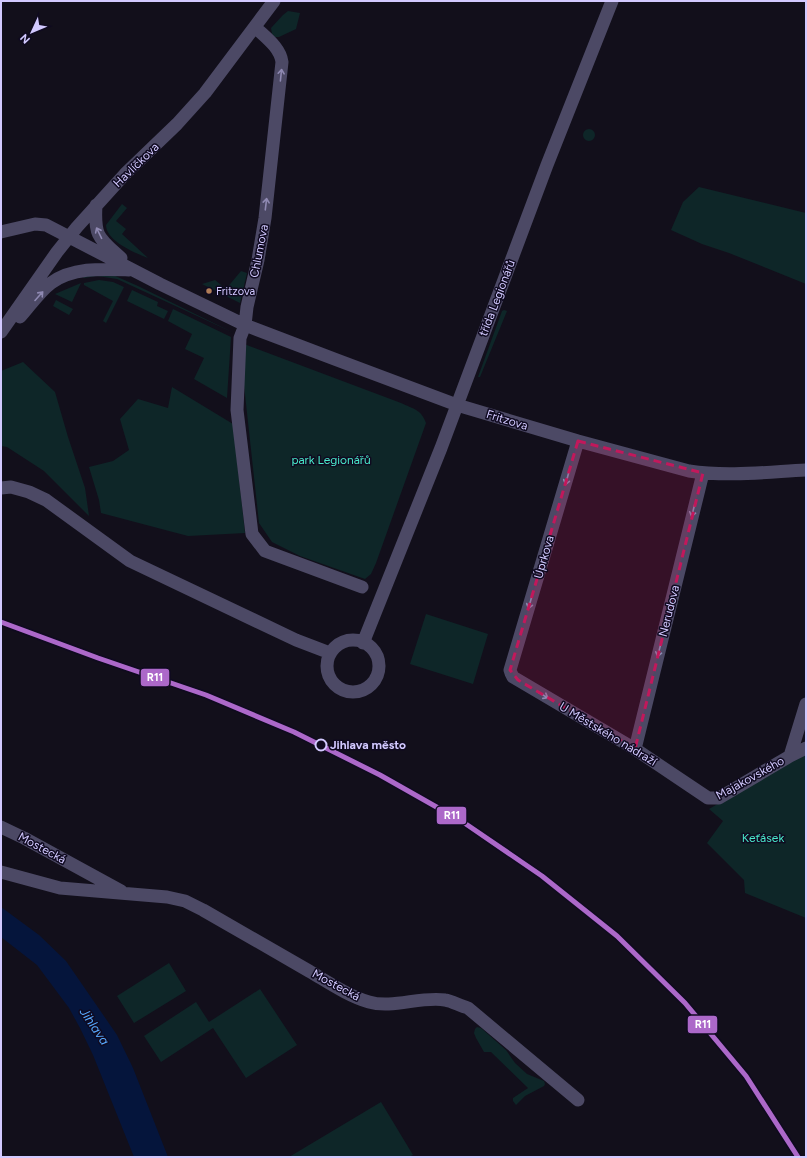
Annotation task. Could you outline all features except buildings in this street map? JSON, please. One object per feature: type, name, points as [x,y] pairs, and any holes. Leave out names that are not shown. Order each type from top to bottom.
[{"type":"street","name":"Havlíčkova","points":[[1,332],[69,237],[125,174],[177,124],[205,93],[274,1]]},
{"type":"street","name":"třída Legionářů","points":[[363,642],[441,448],[569,107],[612,1]]},
{"type":"street","name":"Chlumova","points":[[255,27],[276,48],[281,56],[282,62],[265,218],[258,260],[247,307],[245,325],[240,338],[237,410],[252,534],[265,550],[362,587]]},
{"type":"street","points":[[96,205],[95,222],[97,232],[108,247],[134,271]]},
{"type":"street","name":"Fritzova","points":[[1,232],[36,224],[46,225],[134,271],[245,325],[457,405],[578,441],[702,474],[719,475],[806,470]]},
{"type":"street","points":[[1,332],[20,316],[47,287],[59,279],[77,273],[102,269],[134,271]]},
{"type":"street","name":"Úprkova","points":[[511,674],[510,670],[578,441]]},
{"type":"street","name":"Nerudova","points":[[635,749],[702,474]]},
{"type":"street","points":[[1,488],[11,487],[29,492],[46,500],[130,561],[296,640],[328,657]]},
{"type":"street","points":[[352,640],[363,642],[374,651],[378,659],[379,667],[377,676],[373,683],[366,689],[349,693],[341,690],[334,685],[328,674],[328,657],[336,646],[343,642],[352,640]]},
{"type":"street","name":"U Městského nádraží","points":[[511,674],[518,680],[635,749],[705,796]]},
{"type":"street","name":"Majakovského","points":[[705,796],[708,798],[718,798],[790,756],[806,704]]},
{"type":"street","points":[[790,756],[806,748]]},
{"type":"street","name":"Mostecká","points":[[1,827],[125,893]]},
{"type":"street","name":"Mostecká","points":[[1,872],[60,888],[167,897],[185,901],[204,910],[359,999],[375,1004],[434,999],[446,1000],[468,1008],[578,1100]]},
{"type":"highlighted area","points":[[578,441],[703,473],[635,749],[518,680],[510,670]]},
{"type":"green space","points":[[288,11],[300,13],[296,29],[279,37],[275,37],[272,34],[271,28]]},
{"type":"green space","points":[[587,129],[591,129],[595,135],[591,141],[587,141],[583,137],[583,133]]},
{"type":"green space","points":[[699,187],[806,213],[806,284],[729,253],[702,244],[671,230],[683,202]]},
{"type":"green space","points":[[122,204],[127,208],[116,221],[126,229],[122,234],[148,258],[122,246],[107,231],[106,225]]},
{"type":"green space","points":[[241,271],[247,273],[240,303],[202,284],[215,280],[226,289]]},
{"type":"green space","points":[[113,275],[234,333],[117,279],[97,276],[84,278],[82,276]]},
{"type":"green space","points":[[99,280],[113,282],[124,287],[106,323],[103,321],[113,301],[84,285],[84,283]]},
{"type":"green space","points":[[81,283],[72,302],[55,294]]},
{"type":"green space","points":[[132,290],[158,302],[157,306],[168,311],[164,319],[127,301]]},
{"type":"green space","points":[[56,300],[73,309],[69,315],[53,306]]},
{"type":"green space","points":[[173,309],[231,337],[227,398],[194,379],[204,358],[185,349],[192,334],[168,321]]},
{"type":"green space","points":[[502,311],[507,311],[480,377],[478,377]]},
{"type":"green space","name":"park Legionářů","points":[[244,344],[401,403],[416,410],[424,418],[426,423],[376,563],[371,574],[365,579],[300,556],[272,542],[259,523],[242,367]]},
{"type":"green space","points":[[23,362],[55,392],[85,488],[89,516],[44,471],[7,447],[1,446],[1,371]]},
{"type":"green space","points":[[172,387],[233,424],[245,533],[188,536],[101,513],[99,500],[89,467],[113,461],[129,450],[120,419],[138,399],[168,408]]},
{"type":"green space","points":[[426,614],[488,634],[473,684],[410,664]]},
{"type":"green space","name":"Keťásek","points":[[806,754],[806,918],[745,893],[744,880],[707,843],[723,821],[709,809]]},
{"type":"green space","points":[[169,963],[186,991],[134,1023],[117,996]]},
{"type":"green space","points":[[260,989],[297,1045],[246,1078],[213,1028],[161,1062],[144,1036],[196,1002],[209,1022]]},
{"type":"green space","points":[[477,1027],[481,1028],[506,1050],[515,1063],[527,1074],[544,1081],[544,1086],[525,1096],[516,1105],[513,1098],[528,1088],[491,1052],[484,1052],[474,1033]]},
{"type":"green space","points":[[381,1102],[413,1155],[409,1157],[289,1157]]},
{"type":"water","name":"Jihlava","points":[[1,907],[39,935],[66,961],[117,1035],[133,1068],[168,1157],[134,1157],[93,1055],[69,1008],[37,965],[1,937]]},
{"type":"transit line","name":"R11","points":[[1,622],[98,658],[206,695],[294,732],[380,775],[463,822],[542,876],[617,936],[685,1003],[746,1076],[798,1157]]},
{"type":"place","name":"Fritzova","points":[[209,291]]},
{"type":"place","name":"Jihlava město","points":[[321,745]]}]
